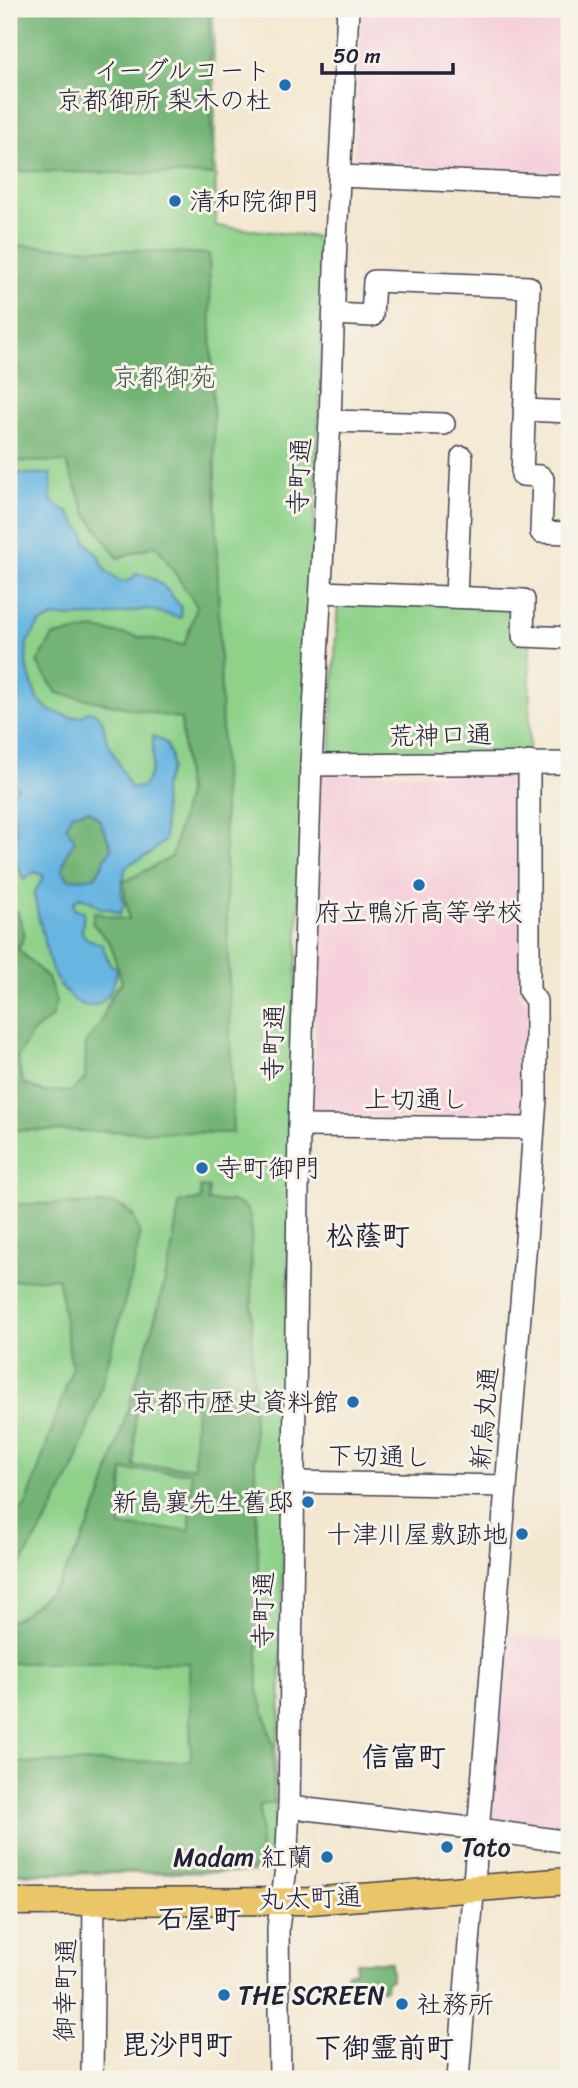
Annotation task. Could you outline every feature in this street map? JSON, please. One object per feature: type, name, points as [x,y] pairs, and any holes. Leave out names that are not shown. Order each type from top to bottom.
[{"type":"main road","name":"丸太町通","points":[[9,1902],[309,1901],[569,1881]]},
{"type":"street","name":"寺町通","points":[[280,2079],[278,1928],[286,1868],[289,1807],[299,1126],[311,765],[330,421],[348,9]]},
{"type":"street","points":[[340,176],[569,186]]},
{"type":"street","points":[[334,314],[372,316],[374,281],[528,287],[522,475],[540,476],[543,480],[541,532],[569,533]]},
{"type":"street","points":[[525,410],[569,412]]},
{"type":"street","points":[[330,421],[444,424]]},
{"type":"street","points":[[456,597],[462,457]]},
{"type":"street","points":[[321,592],[524,600],[523,636],[569,638]]},
{"type":"street","name":"新烏丸通","points":[[458,2079],[536,1079],[536,1001],[529,992],[528,985],[528,762]]},
{"type":"street","name":"荒神口通","points":[[311,765],[569,763]]},
{"type":"street","name":"上切通し","points":[[299,1126],[533,1128]]},
{"type":"street","name":"下切通し","points":[[293,1482],[506,1486]]},
{"type":"street","points":[[289,1807],[569,1842]]},
{"type":"street","name":"御幸町通","points":[[92,2079],[94,1901]]},
{"type":"shaded area","points":[[362,9],[569,9],[569,173],[354,162]]},
{"type":"shaded area","name":"府立鴨沂高等学校","points":[[321,773],[522,775],[519,994],[530,1004],[529,1119],[313,1116]]},
{"type":"shaded area","points":[[503,1634],[569,1642],[569,1834],[487,1825]]},
{"type":"green space","name":"京都御苑","points":[[9,9],[213,9],[216,226],[326,238],[292,1086],[280,1725],[276,1746],[275,1836],[271,1857],[259,1872],[9,1874]]},
{"type":"green space","points":[[12,9],[209,9],[212,175],[13,171]]},
{"type":"green space","points":[[9,245],[209,254],[233,1133],[9,1130],[9,910],[17,911],[25,935],[18,949],[48,978],[56,1001],[52,1017],[31,1034],[17,1058],[23,1083],[43,1092],[72,1091],[85,1079],[86,1042],[100,1024],[112,994],[122,982],[110,943],[92,923],[94,912],[129,920],[123,882],[172,857],[187,793],[181,719],[57,693],[37,663],[53,636],[94,629],[184,645],[197,606],[156,545],[118,558],[86,513],[66,462],[9,461]]},
{"type":"green space","points":[[338,598],[516,605],[515,643],[530,643],[529,758],[330,754]]},
{"type":"green space","points":[[89,810],[99,819],[112,848],[94,878],[69,880],[62,870],[67,853],[75,840],[66,827],[71,814]]},
{"type":"green space","points":[[200,1187],[209,1188],[208,1201],[235,1202],[246,1208],[251,1221],[258,1690],[273,1744],[273,1803],[260,1805],[261,1859],[251,1871],[9,1873],[9,1763],[191,1761],[189,1663],[9,1663],[9,1622],[22,1615],[57,1586],[82,1541],[102,1495],[157,1312],[180,1202],[201,1200]],"holes":[[[136,1395],[196,1397],[194,1467],[134,1466]],[[123,1470],[191,1472],[190,1530],[120,1527]]]},
{"type":"green space","points":[[9,1204],[116,1204],[133,1215],[140,1235],[132,1275],[99,1395],[76,1463],[49,1517],[21,1564],[9,1576],[9,1525],[27,1503],[72,1369],[58,1278],[9,1281]]},
{"type":"green space","points":[[569,1748],[569,1831],[560,1830]]},
{"type":"green space","points":[[356,1962],[391,1962],[391,1980],[386,1981],[385,1989],[362,1989],[361,1996],[346,1991],[346,1973],[355,1971]]},
{"type":"water","points":[[9,466],[22,474],[51,474],[51,501],[70,514],[107,572],[121,582],[131,580],[136,574],[150,577],[162,585],[181,607],[181,618],[147,609],[105,616],[54,617],[39,624],[27,643],[26,664],[36,696],[48,710],[70,717],[82,716],[89,711],[97,714],[102,720],[107,741],[131,788],[142,787],[150,774],[153,763],[153,736],[166,743],[171,756],[171,768],[163,788],[165,840],[150,854],[126,866],[121,891],[124,904],[120,914],[110,909],[101,909],[80,897],[73,903],[75,910],[84,911],[82,932],[86,938],[102,945],[110,964],[117,969],[110,990],[100,1003],[95,1005],[76,1002],[54,975],[34,894],[44,876],[35,872],[24,880],[10,852],[16,833],[9,796],[18,787],[9,781],[9,711],[14,707],[19,695],[12,672],[13,655],[9,635]],"holes":[[[89,810],[99,819],[112,848],[95,877],[69,880],[62,870],[67,853],[75,840],[66,827],[71,814]]]},
{"type":"place","name":"イーグルコート 京都御所 梨木の杜","points":[[285,85]]},
{"type":"place","name":"清和院御門","points":[[175,201]]},
{"type":"place","name":"府立鴨沂高等学校","points":[[419,885]]},
{"type":"place","name":"寺町御門","points":[[202,1168]]},
{"type":"place","name":"京都市歴史資料館","points":[[353,1402]]},
{"type":"place","name":"新島襄先生舊邸","points":[[308,1502]]},
{"type":"place","name":"十津川屋敷跡地","points":[[522,1534]]},
{"type":"place","name":"Tato","points":[[447,1847]]},
{"type":"place","name":"Madam 紅蘭","points":[[327,1857]]},
{"type":"place","name":"THE SCREEN","points":[[224,1995]]},
{"type":"place","name":"社務所","points":[[402,2004]]},
{"type":"district","name":"松蔭町","points":[[368,1235]]},
{"type":"district","name":"信富町","points":[[404,1756]]},
{"type":"district","name":"石屋町","points":[[199,1918]]},
{"type":"district","name":"毘沙門町","points":[[177,2044]]},
{"type":"district","name":"下御霊前町","points":[[384,2047]]}]
